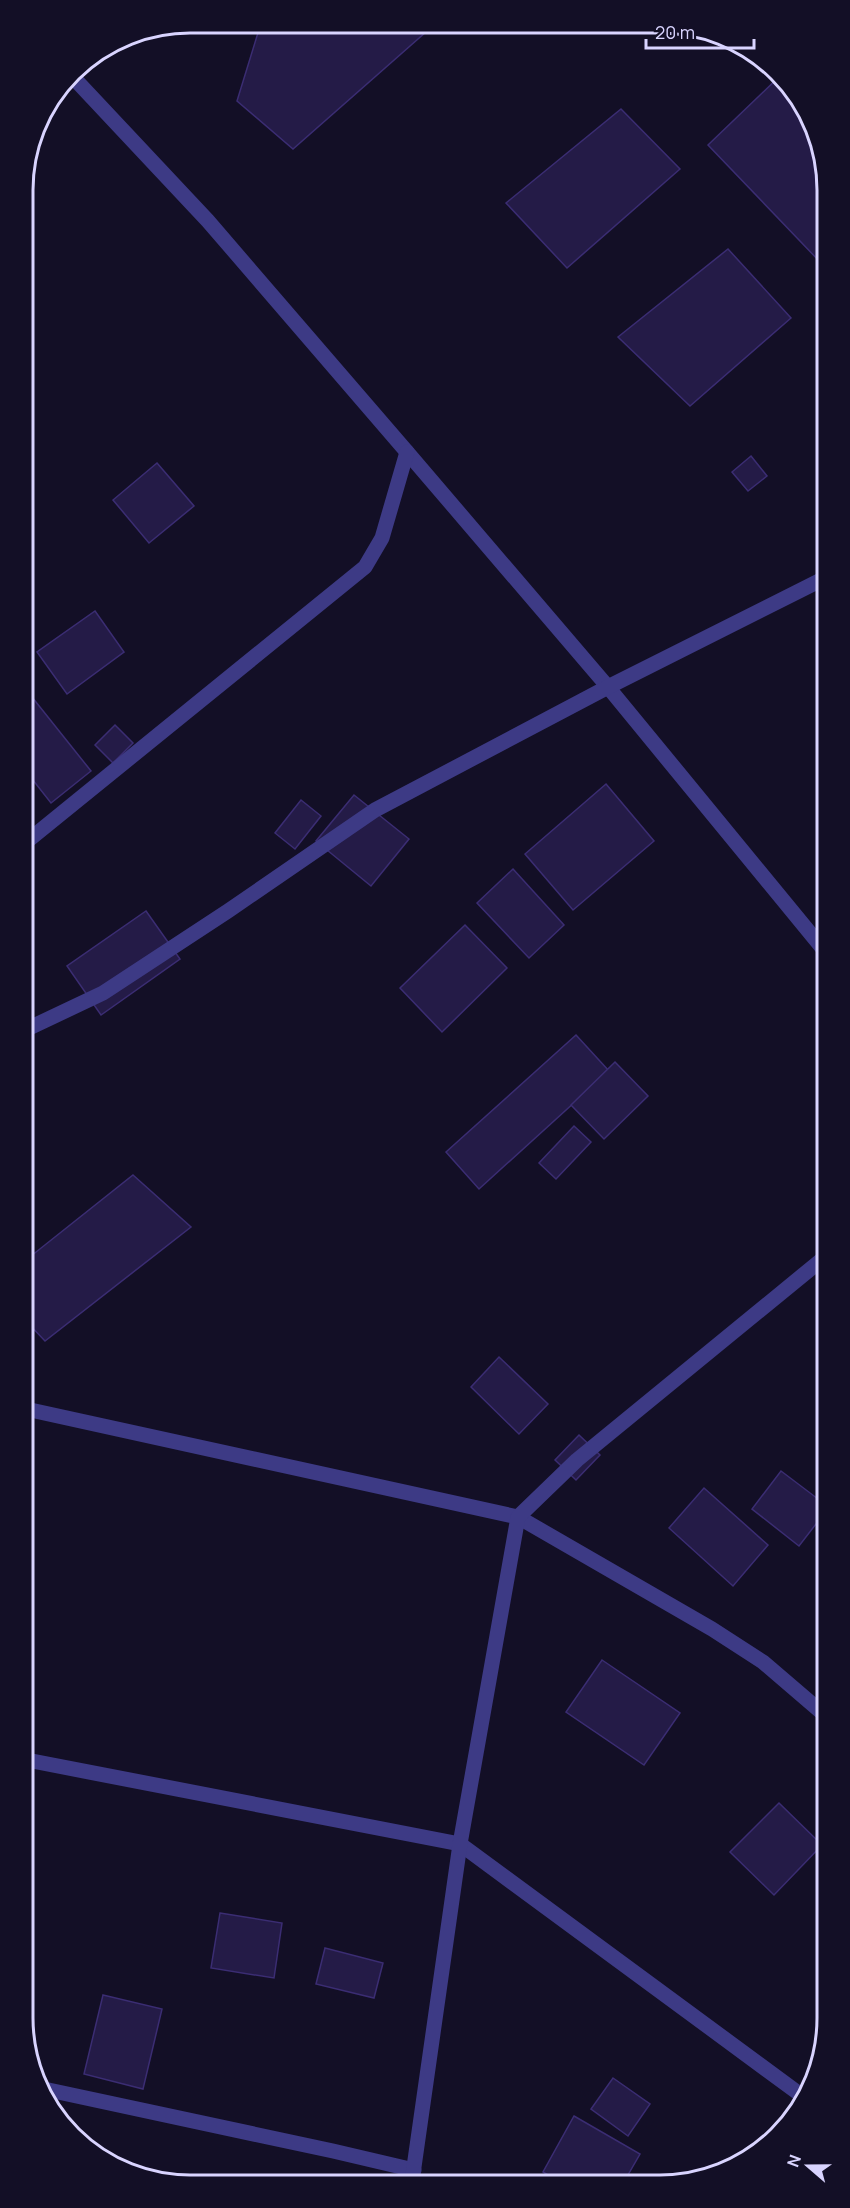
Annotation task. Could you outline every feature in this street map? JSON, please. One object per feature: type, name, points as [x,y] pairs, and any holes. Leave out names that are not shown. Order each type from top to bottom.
[{"type":"street","points":[[77,81],[208,221],[407,452],[608,687],[817,941]]},
{"type":"street","points":[[33,837],[365,567],[382,538],[407,452]]},
{"type":"street","points":[[33,1026],[102,993],[228,911],[375,810],[608,687],[817,582]]},
{"type":"street","points":[[413,2175],[460,1844],[518,1517],[577,1460],[817,1264]]},
{"type":"street","points":[[33,1410],[518,1517],[712,1629],[764,1662],[817,1708]]},
{"type":"street","points":[[33,1761],[460,1844],[798,2093]]},
{"type":"street","points":[[51,2090],[333,2151],[410,2175]]},
{"type":"building","points":[[258,33],[425,33],[293,149],[237,101]]},
{"type":"building","points":[[774,82],[796,111],[812,149],[817,190],[817,259],[708,145]]},
{"type":"building","points":[[621,109],[680,169],[567,268],[506,203]]},
{"type":"building","points":[[728,249],[791,318],[690,406],[618,337]]},
{"type":"building","points":[[751,456],[767,476],[748,491],[732,472]]},
{"type":"building","points":[[157,463],[194,506],[149,543],[113,500]]},
{"type":"building","points":[[95,611],[124,652],[67,694],[37,652]]},
{"type":"building","points":[[33,698],[91,771],[51,803],[33,780]]},
{"type":"building","points":[[115,725],[133,743],[113,763],[95,745]]},
{"type":"building","points":[[606,784],[654,841],[573,910],[525,854]]},
{"type":"building","points":[[354,795],[409,839],[371,886],[316,841]]},
{"type":"building","points":[[301,800],[321,816],[295,849],[275,833]]},
{"type":"building","points":[[513,869],[564,925],[529,958],[477,903]]},
{"type":"building","points":[[146,911],[180,959],[101,1015],[67,966]]},
{"type":"building","points":[[465,925],[507,968],[442,1032],[400,988]]},
{"type":"building","points":[[576,1035],[609,1071],[479,1189],[446,1152]]},
{"type":"building","points":[[615,1062],[648,1096],[604,1139],[571,1105]]},
{"type":"building","points":[[574,1126],[591,1142],[556,1179],[539,1163]]},
{"type":"building","points":[[133,1175],[191,1227],[45,1341],[33,1328],[33,1254]]},
{"type":"building","points":[[499,1357],[548,1404],[519,1434],[471,1387]]},
{"type":"building","points":[[579,1435],[600,1455],[576,1480],[555,1460]]},
{"type":"building","points":[[781,1471],[817,1498],[817,1523],[799,1546],[752,1509]]},
{"type":"building","points":[[704,1488],[768,1545],[733,1586],[669,1528]]},
{"type":"building","points":[[602,1660],[680,1713],[644,1765],[566,1712]]},
{"type":"building","points":[[779,1803],[817,1840],[817,1850],[774,1895],[730,1852]]},
{"type":"building","points":[[220,1913],[282,1923],[274,1978],[211,1968]]},
{"type":"building","points":[[325,1948],[383,1963],[374,1998],[316,1984]]},
{"type":"building","points":[[103,1995],[162,2009],[143,2089],[84,2074]]},
{"type":"building","points":[[613,2078],[650,2104],[628,2136],[591,2109]]},
{"type":"building","points":[[574,2116],[640,2154],[628,2175],[548,2175],[543,2172]]}]
